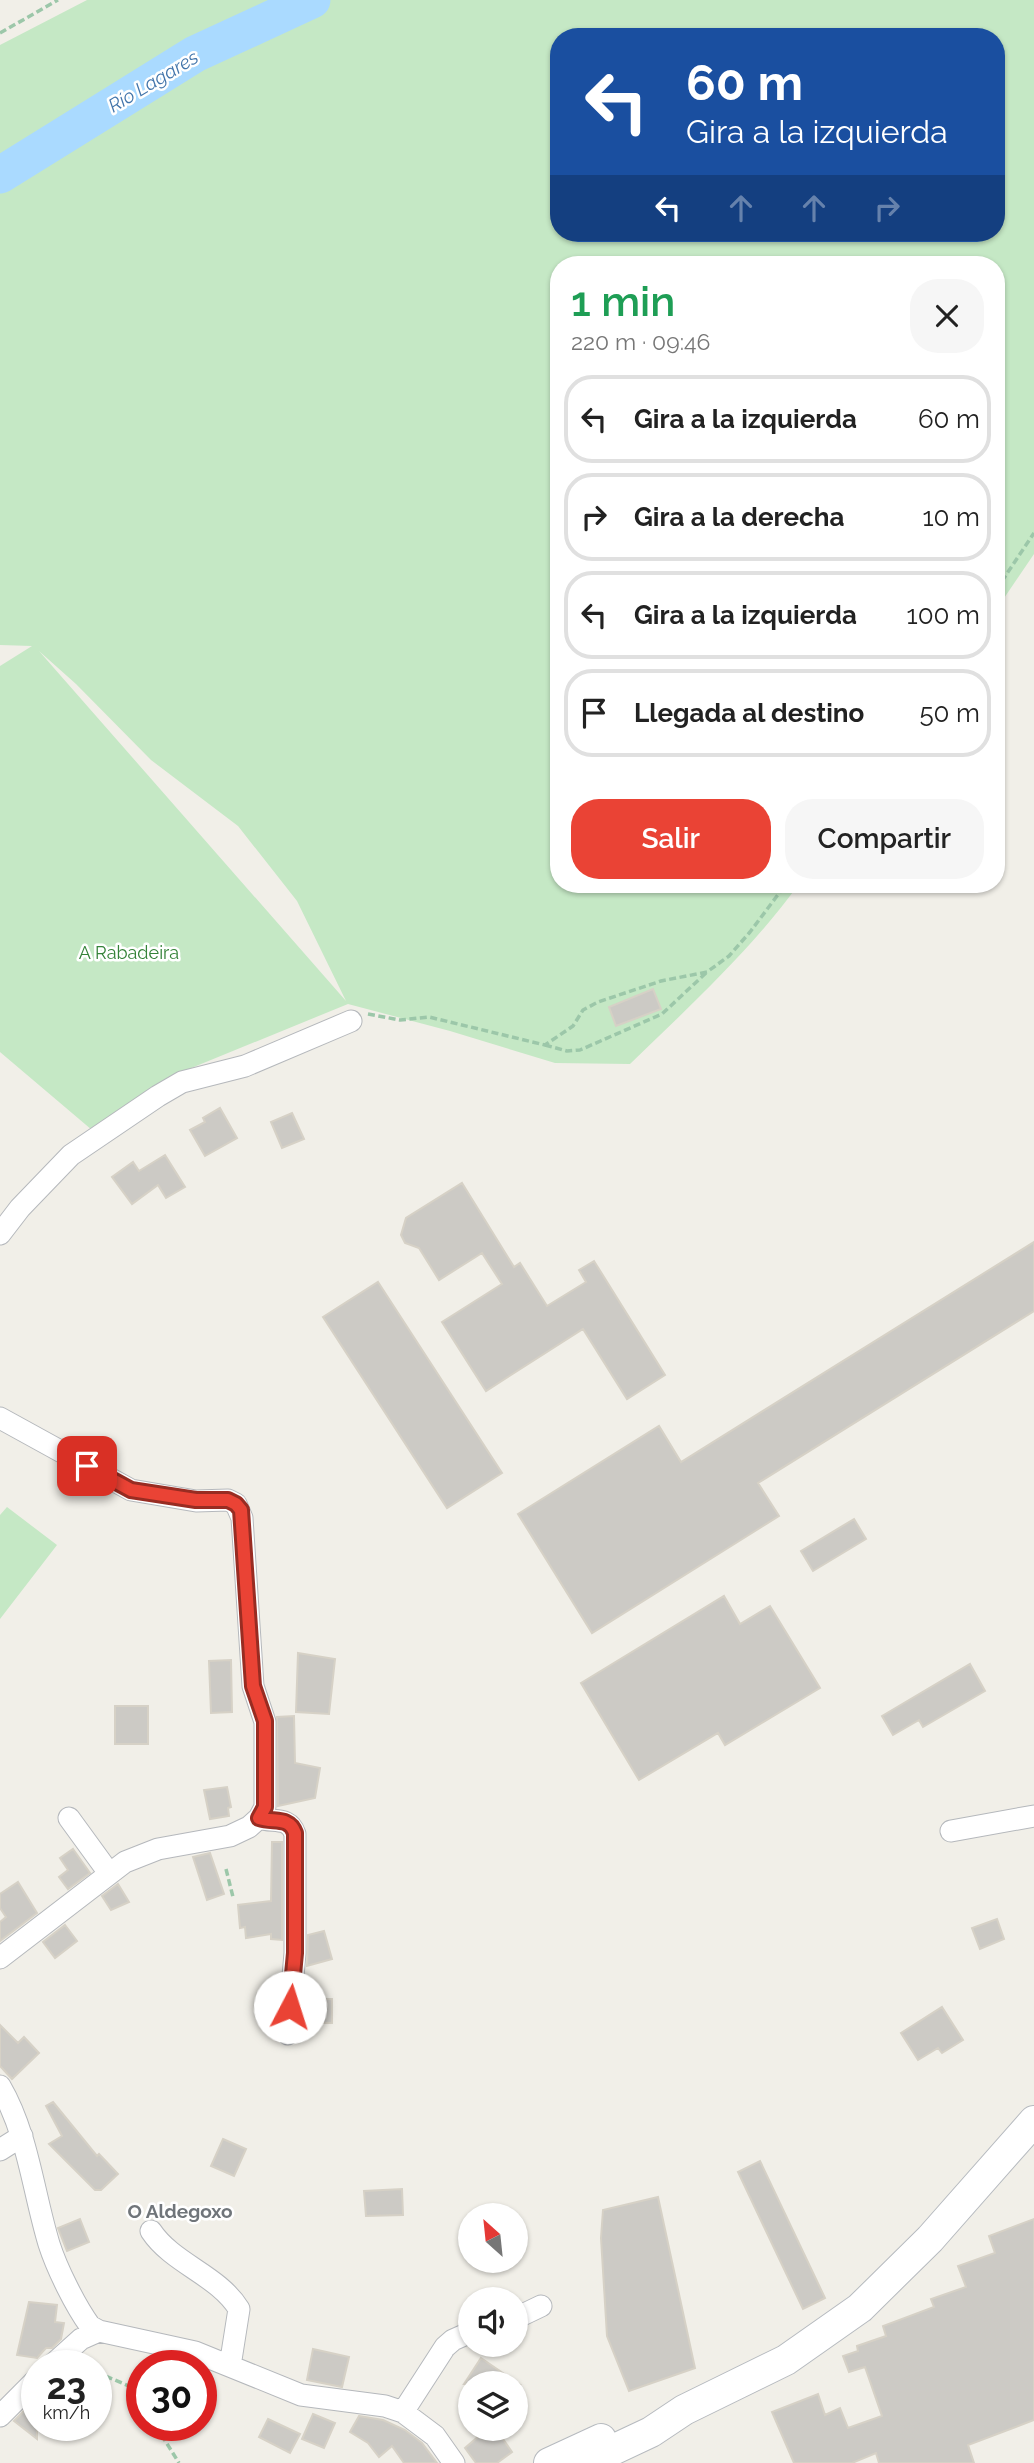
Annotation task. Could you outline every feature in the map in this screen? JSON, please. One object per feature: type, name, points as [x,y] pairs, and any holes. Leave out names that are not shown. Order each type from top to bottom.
[{"type":"main road","points":[[585,2463],[651,2432],[684,2410],[786,2360],[860,2308],[930,2239],[1034,2121]]},
{"type":"main road","points":[[549,2463],[644,2421],[684,2410]]},
{"type":"street","points":[[0,1234],[20,1208],[71,1155],[158,1096],[182,1082],[246,1066],[351,1021]]},
{"type":"street","points":[[0,1418],[131,1490],[196,1500],[228,1500],[236,1504],[241,1510],[253,1686],[265,1721],[265,1807],[250,1827],[230,1836],[158,1849],[125,1862],[0,1958]]},
{"type":"street","points":[[951,1831],[1034,1816]]},
{"type":"street","points":[[69,1818],[109,1873]]},
{"type":"street","points":[[259,1818],[285,1821],[292,1825],[295,1833],[295,1953],[288,2034]]},
{"type":"street","points":[[0,2086],[10,2102],[22,2136],[50,2246],[90,2326],[99,2331],[195,2352],[301,2395],[385,2406],[403,2412],[435,2436],[454,2463]]},
{"type":"street","points":[[0,2150],[22,2136]]},
{"type":"street","points":[[151,2231],[160,2245],[233,2299],[239,2309],[230,2366]]},
{"type":"street","points":[[528,2312],[541,2306]]},
{"type":"street","points":[[69,2350],[81,2339],[99,2331]]},
{"type":"street","points":[[403,2412],[445,2347],[458,2338]]},
{"type":"street","points":[[0,2416],[21,2395]]},
{"type":"path","points":[[0,33],[58,0]]},
{"type":"path","points":[[1005,576],[1034,533]]},
{"type":"path","points":[[351,1021],[363,1014],[400,1020],[429,1017],[567,1051],[580,1049],[662,1014],[707,972],[729,956],[779,893]]},
{"type":"path","points":[[545,1045],[573,1026],[583,1010],[598,1002],[662,981],[707,972]]},
{"type":"path","points":[[226,1869],[233,1897]]},
{"type":"path","points":[[165,2441],[179,2463]]},
{"type":"green space","name":"A Rabadeira","points":[[87,0],[1034,0],[1034,554],[1005,597],[1005,256],[550,256],[550,893],[792,893],[740,955],[630,1064],[555,1063],[348,1004],[184,1071],[92,1130],[0,1052],[0,666],[32,646],[0,645],[0,45]],"holes":[[[39,651],[76,684],[151,760],[238,826],[297,901],[346,1001]]]},
{"type":"green space","points":[[7,1507],[57,1545],[0,1619],[0,1515]]},
{"type":"building","points":[[653,989],[661,1009],[616,1026],[609,1007]]},
{"type":"building","points":[[220,1108],[237,1138],[205,1156],[190,1130],[205,1122],[203,1118]]},
{"type":"building","points":[[292,1113],[304,1139],[282,1148],[271,1122]]},
{"type":"building","points":[[165,1155],[185,1187],[166,1198],[158,1185],[132,1204],[112,1177],[133,1162],[139,1171]]},
{"type":"building","points":[[462,1183],[514,1267],[520,1263],[547,1306],[586,1282],[579,1270],[594,1261],[665,1375],[627,1399],[583,1329],[486,1391],[442,1322],[502,1284],[482,1253],[439,1280],[419,1248],[405,1243],[401,1235],[406,1218]]},
{"type":"building","points":[[1034,1242],[1034,1311],[758,1483],[779,1516],[592,1633],[518,1514],[659,1426],[681,1462]]},
{"type":"building","points":[[378,1282],[502,1473],[447,1508],[323,1317]]},
{"type":"building","points":[[854,1519],[866,1539],[813,1571],[801,1551]]},
{"type":"building","points":[[724,1596],[740,1624],[770,1606],[820,1688],[725,1745],[718,1733],[639,1780],[581,1683]]},
{"type":"building","points":[[298,1653],[335,1659],[329,1714],[296,1712]]},
{"type":"building","points":[[231,1660],[232,1712],[211,1713],[209,1661]]},
{"type":"building","points":[[970,1664],[985,1691],[923,1727],[919,1720],[893,1735],[882,1716]]},
{"type":"building","points":[[115,1706],[148,1706],[148,1744],[115,1744]]},
{"type":"building","points":[[294,1716],[295,1763],[320,1768],[315,1798],[278,1806],[277,1717]]},
{"type":"building","points":[[227,1787],[231,1807],[228,1808],[229,1816],[210,1819],[204,1790]]},
{"type":"building","points":[[272,1842],[282,1842],[282,1940],[271,1939],[271,1934],[246,1938],[245,1927],[240,1928],[238,1905],[271,1901]]},
{"type":"building","points":[[73,1849],[90,1873],[68,1889],[59,1877],[68,1870],[60,1858]]},
{"type":"building","points":[[210,1853],[224,1894],[207,1900],[193,1857]]},
{"type":"building","points":[[18,1882],[37,1913],[0,1941],[0,1922],[6,1917],[0,1908],[0,1894]]},
{"type":"building","points":[[118,1884],[129,1902],[111,1910],[102,1896]]},
{"type":"building","points":[[997,1919],[1004,1939],[980,1949],[972,1928]]},
{"type":"building","points":[[65,1925],[77,1941],[55,1958],[43,1942]]},
{"type":"building","points":[[324,1931],[332,1959],[307,1966],[308,1935]]},
{"type":"building","points":[[304,1999],[332,1999],[332,2023],[302,2023]]},
{"type":"building","points":[[942,2007],[963,2040],[942,2053],[938,2048],[918,2060],[901,2033]]},
{"type":"building","points":[[0,2025],[18,2043],[24,2037],[39,2053],[12,2079],[0,2066]]},
{"type":"building","points":[[53,2102],[97,2156],[99,2154],[118,2174],[101,2190],[95,2190],[49,2144],[62,2136],[46,2106]]},
{"type":"building","points":[[223,2139],[246,2149],[234,2176],[211,2166]]},
{"type":"building","points":[[760,2161],[825,2298],[803,2309],[738,2172]]},
{"type":"building","points":[[402,2189],[403,2215],[366,2216],[364,2191]]},
{"type":"building","points":[[658,2197],[695,2368],[629,2391],[607,2336],[601,2238],[603,2210]]},
{"type":"building","points":[[80,2219],[89,2242],[67,2251],[58,2228]]},
{"type":"building","points":[[1034,2219],[1034,2420],[968,2445],[974,2463],[879,2463],[876,2453],[852,2463],[794,2463],[772,2412],[818,2394],[825,2415],[840,2408],[848,2428],[882,2416],[865,2367],[849,2372],[843,2356],[858,2351],[857,2346],[886,2336],[883,2326],[934,2307],[931,2299],[966,2287],[958,2266],[995,2253],[989,2236]]},
{"type":"building","points":[[29,2302],[57,2305],[55,2322],[64,2323],[61,2339],[52,2348],[21,2350],[21,2356],[17,2355]]},
{"type":"building","points":[[313,2349],[349,2357],[342,2387],[307,2380]]},
{"type":"building","points":[[481,2358],[500,2371],[472,2371]]},
{"type":"building","points":[[21,2414],[21,2426],[14,2421]]},
{"type":"building","points":[[313,2414],[335,2423],[324,2448],[302,2439]]},
{"type":"building","points":[[359,2416],[383,2420],[405,2430],[422,2443],[437,2463],[404,2463],[392,2446],[379,2457],[368,2443],[350,2432]]},
{"type":"building","points":[[268,2419],[300,2434],[290,2453],[259,2437]]},
{"type":"building","points":[[473,2441],[504,2441],[512,2452],[497,2463],[476,2463],[465,2448]]},
{"type":"waterway","name":"Río Lagares","points":[[0,175],[195,54],[312,0]]},
{"type":"district","name":"O Aldegoxo","points":[[180,2211]]},
{"type":"route","points":[[87,1466],[131,1490],[196,1500],[228,1500],[241,1510],[253,1686],[265,1721],[265,1807],[259,1818],[285,1821],[292,1825],[295,1833],[295,1953],[290,2007]]}]
